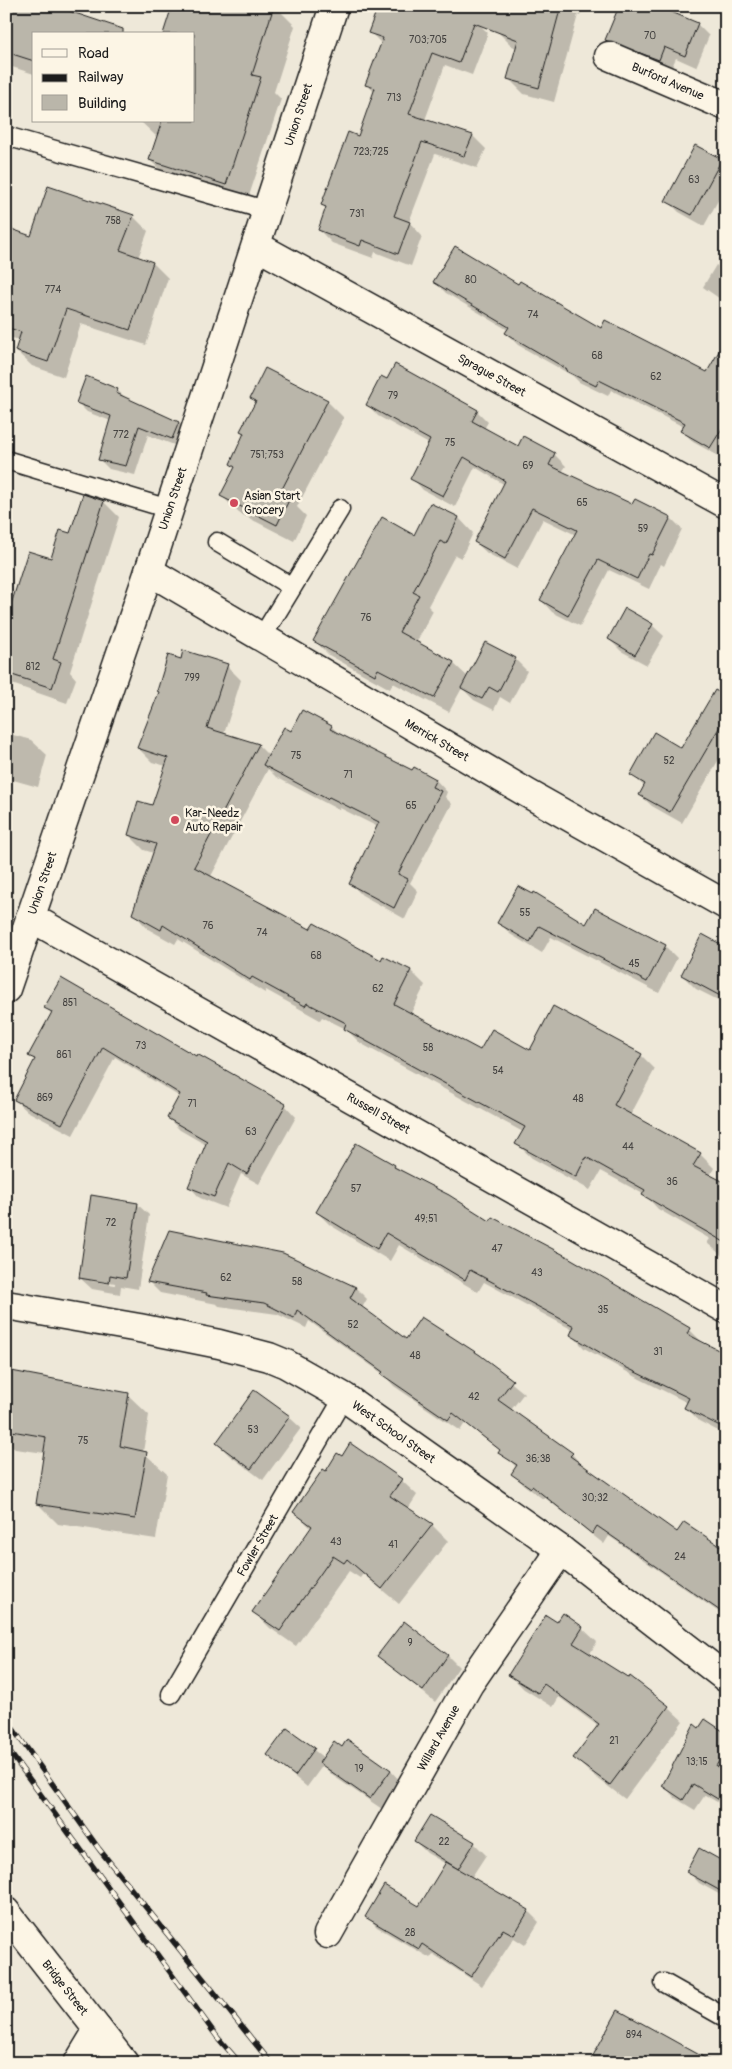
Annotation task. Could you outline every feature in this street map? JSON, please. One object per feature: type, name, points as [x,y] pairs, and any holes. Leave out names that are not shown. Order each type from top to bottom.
[{"type":"street","name":"Union Street","points":[[6,989],[149,571],[204,398],[269,211],[334,6]]},
{"type":"street","name":"Burford Avenue","points":[[609,56],[726,106]]},
{"type":"street","name":"Sprague Street","points":[[257,246],[726,504]]},
{"type":"street","name":"Merrick Street","points":[[149,571],[527,792],[726,905]]},
{"type":"street","name":"Russell Street","points":[[30,917],[726,1309]]},
{"type":"street","name":"West School Street","points":[[6,1305],[139,1328],[253,1352],[286,1364],[344,1397],[561,1550],[726,1678]]},
{"type":"street","name":"Willard Avenue","points":[[328,1934],[469,1684],[561,1550]]},
{"type":"street","name":"Bridge Street","points":[[6,1912],[124,2063]]},
{"type":"street","points":[[78,2063],[98,2030]]},
{"type":"lane","points":[[6,136],[269,211]]},
{"type":"lane","points":[[6,460],[169,509]]},
{"type":"lane","points":[[262,637],[340,509]]},
{"type":"lane","points":[[217,542],[292,587]]},
{"type":"lane","name":"Fowler Street","points":[[171,1694],[344,1397]]},
{"type":"lane","points":[[664,1983],[726,2018]]},
{"type":"building","points":[[6,6],[54,6],[123,29],[123,32],[32,32],[32,60],[6,52]]},
{"type":"building","points":[[172,6],[274,6],[252,75],[261,77],[226,185],[149,160],[162,122],[195,122],[195,32],[164,32]]},
{"type":"building","points":[[378,6],[561,6],[539,88],[507,79],[518,40],[474,23],[459,63],[432,53],[409,114],[473,135],[464,156],[422,142],[394,216],[410,222],[398,254],[362,240],[360,246],[318,230],[326,207],[321,205],[348,132],[358,136],[375,88],[365,85],[383,38],[368,33]]},
{"type":"building","points":[[619,6],[657,6],[698,23],[685,56],[664,47],[659,60],[605,40]]},
{"type":"building","points":[[695,145],[722,159],[692,215],[665,201]]},
{"type":"building","points":[[48,186],[134,215],[120,250],[153,262],[130,330],[66,309],[48,362],[15,351],[21,332],[6,327],[6,227],[31,236]]},
{"type":"building","points":[[455,246],[518,284],[520,281],[601,328],[605,320],[707,372],[726,339],[726,422],[710,448],[680,431],[685,423],[599,380],[596,386],[566,371],[567,369],[505,333],[509,327],[433,282]]},
{"type":"building","points":[[395,364],[478,410],[472,421],[518,446],[523,436],[555,453],[549,465],[632,504],[635,499],[671,517],[652,555],[649,554],[637,579],[598,560],[568,616],[540,600],[577,530],[532,508],[505,559],[474,542],[505,481],[464,457],[443,496],[410,479],[430,440],[366,405],[381,376],[387,379]]},
{"type":"building","points":[[265,368],[328,400],[280,493],[290,498],[277,525],[220,496],[235,467],[230,464],[244,433],[240,431],[256,401],[250,398]]},
{"type":"building","points":[[86,376],[118,389],[116,393],[179,422],[172,439],[139,426],[126,466],[98,460],[111,416],[76,403]]},
{"type":"building","points":[[83,494],[104,501],[53,659],[61,662],[52,688],[6,673],[6,620],[28,551],[51,558],[60,530],[70,533]]},
{"type":"building","points":[[430,503],[459,517],[446,544],[440,541],[413,592],[419,595],[399,632],[454,662],[434,698],[378,669],[375,675],[313,641],[382,517],[414,535]]},
{"type":"building","points":[[625,608],[653,624],[635,655],[608,639]]},
{"type":"building","points":[[485,642],[516,658],[498,692],[489,687],[482,699],[461,688]]},
{"type":"building","points":[[183,650],[228,664],[207,728],[259,744],[194,867],[310,929],[314,923],[381,960],[383,956],[411,970],[394,1004],[480,1050],[492,1029],[530,1050],[553,1006],[642,1054],[614,1105],[701,1153],[693,1166],[726,1183],[726,1243],[642,1195],[645,1190],[586,1157],[576,1177],[515,1144],[525,1127],[344,1029],[346,1023],[307,1003],[305,1006],[252,977],[250,980],[163,925],[161,930],[132,914],[156,844],[128,835],[138,801],[152,805],[168,758],[137,748],[159,692],[157,691],[168,655],[181,659]]},
{"type":"building","points":[[715,690],[726,696],[726,716],[670,812],[639,795],[645,784],[630,775],[654,732],[681,748]]},
{"type":"building","points":[[302,710],[332,726],[330,729],[412,770],[414,767],[436,779],[432,787],[441,791],[398,874],[408,879],[394,908],[349,884],[379,822],[329,797],[327,799],[263,765],[284,727],[291,731]]},
{"type":"building","points":[[518,886],[533,894],[534,892],[586,924],[595,908],[666,945],[647,982],[539,926],[530,942],[497,923]]},
{"type":"building","points":[[702,934],[726,947],[726,999],[681,975]]},
{"type":"building","points":[[61,978],[196,1056],[197,1054],[286,1104],[247,1174],[229,1163],[214,1197],[188,1187],[207,1141],[167,1118],[180,1094],[103,1047],[62,1124],[14,1100],[35,1059],[28,1056],[52,1012],[44,1008]]},
{"type":"building","points":[[356,1143],[395,1165],[394,1167],[449,1195],[490,1221],[492,1217],[568,1257],[690,1328],[687,1334],[726,1354],[726,1429],[684,1408],[689,1398],[625,1367],[570,1335],[574,1326],[470,1270],[465,1280],[386,1233],[377,1249],[316,1212]]},
{"type":"building","points":[[91,1195],[138,1203],[126,1278],[110,1275],[109,1283],[79,1278]]},
{"type":"building","points":[[169,1230],[283,1253],[356,1287],[350,1298],[406,1339],[421,1317],[480,1355],[513,1380],[498,1400],[573,1453],[570,1456],[677,1532],[684,1522],[726,1550],[726,1615],[597,1526],[592,1534],[532,1486],[531,1488],[511,1474],[517,1465],[498,1453],[500,1450],[453,1413],[448,1420],[381,1374],[383,1372],[297,1310],[294,1318],[264,1303],[206,1295],[207,1293],[147,1282]]},
{"type":"building","points":[[6,1370],[129,1393],[120,1446],[147,1452],[135,1519],[36,1504],[46,1437],[6,1430]]},
{"type":"building","points":[[254,1390],[290,1416],[251,1469],[216,1443]]},
{"type":"building","points":[[350,1443],[402,1479],[390,1496],[433,1524],[382,1589],[347,1559],[344,1563],[333,1556],[280,1631],[252,1612],[312,1526],[293,1512],[323,1469],[326,1471],[337,1453],[342,1456]]},
{"type":"building","points":[[563,1613],[583,1627],[573,1643],[629,1678],[630,1676],[669,1706],[610,1785],[573,1758],[599,1724],[544,1684],[538,1693],[508,1675],[546,1615],[557,1622]]},
{"type":"building","points":[[404,1621],[448,1655],[423,1691],[377,1656]]},
{"type":"building","points":[[705,1719],[726,1733],[726,1750],[716,1766],[726,1772],[726,1804],[693,1784],[683,1800],[662,1786],[694,1724],[699,1728]]},
{"type":"building","points":[[287,1728],[315,1748],[295,1776],[267,1755]]},
{"type":"building","points":[[347,1739],[391,1770],[370,1799],[319,1763],[334,1741],[342,1747]]},
{"type":"building","points":[[430,1815],[475,1842],[458,1869],[414,1841]]},
{"type":"building","points":[[699,1848],[726,1863],[726,1894],[686,1872]]},
{"type":"building","points":[[446,1862],[529,1910],[514,1935],[503,1929],[471,1977],[422,1944],[419,1949],[365,1917],[384,1885],[419,1906]]},
{"type":"building","points":[[618,2010],[714,2063],[589,2063]]},
{"type":"railway","points":[[6,1719],[99,1849],[271,2063]]},
{"type":"railway","points":[[6,1747],[218,2038],[240,2063]]},
{"type":"place","name":"Asian Start Grocery","points":[[234,503]]},
{"type":"place","name":"Kar-Needz Auto Repair","points":[[175,820]]}]
